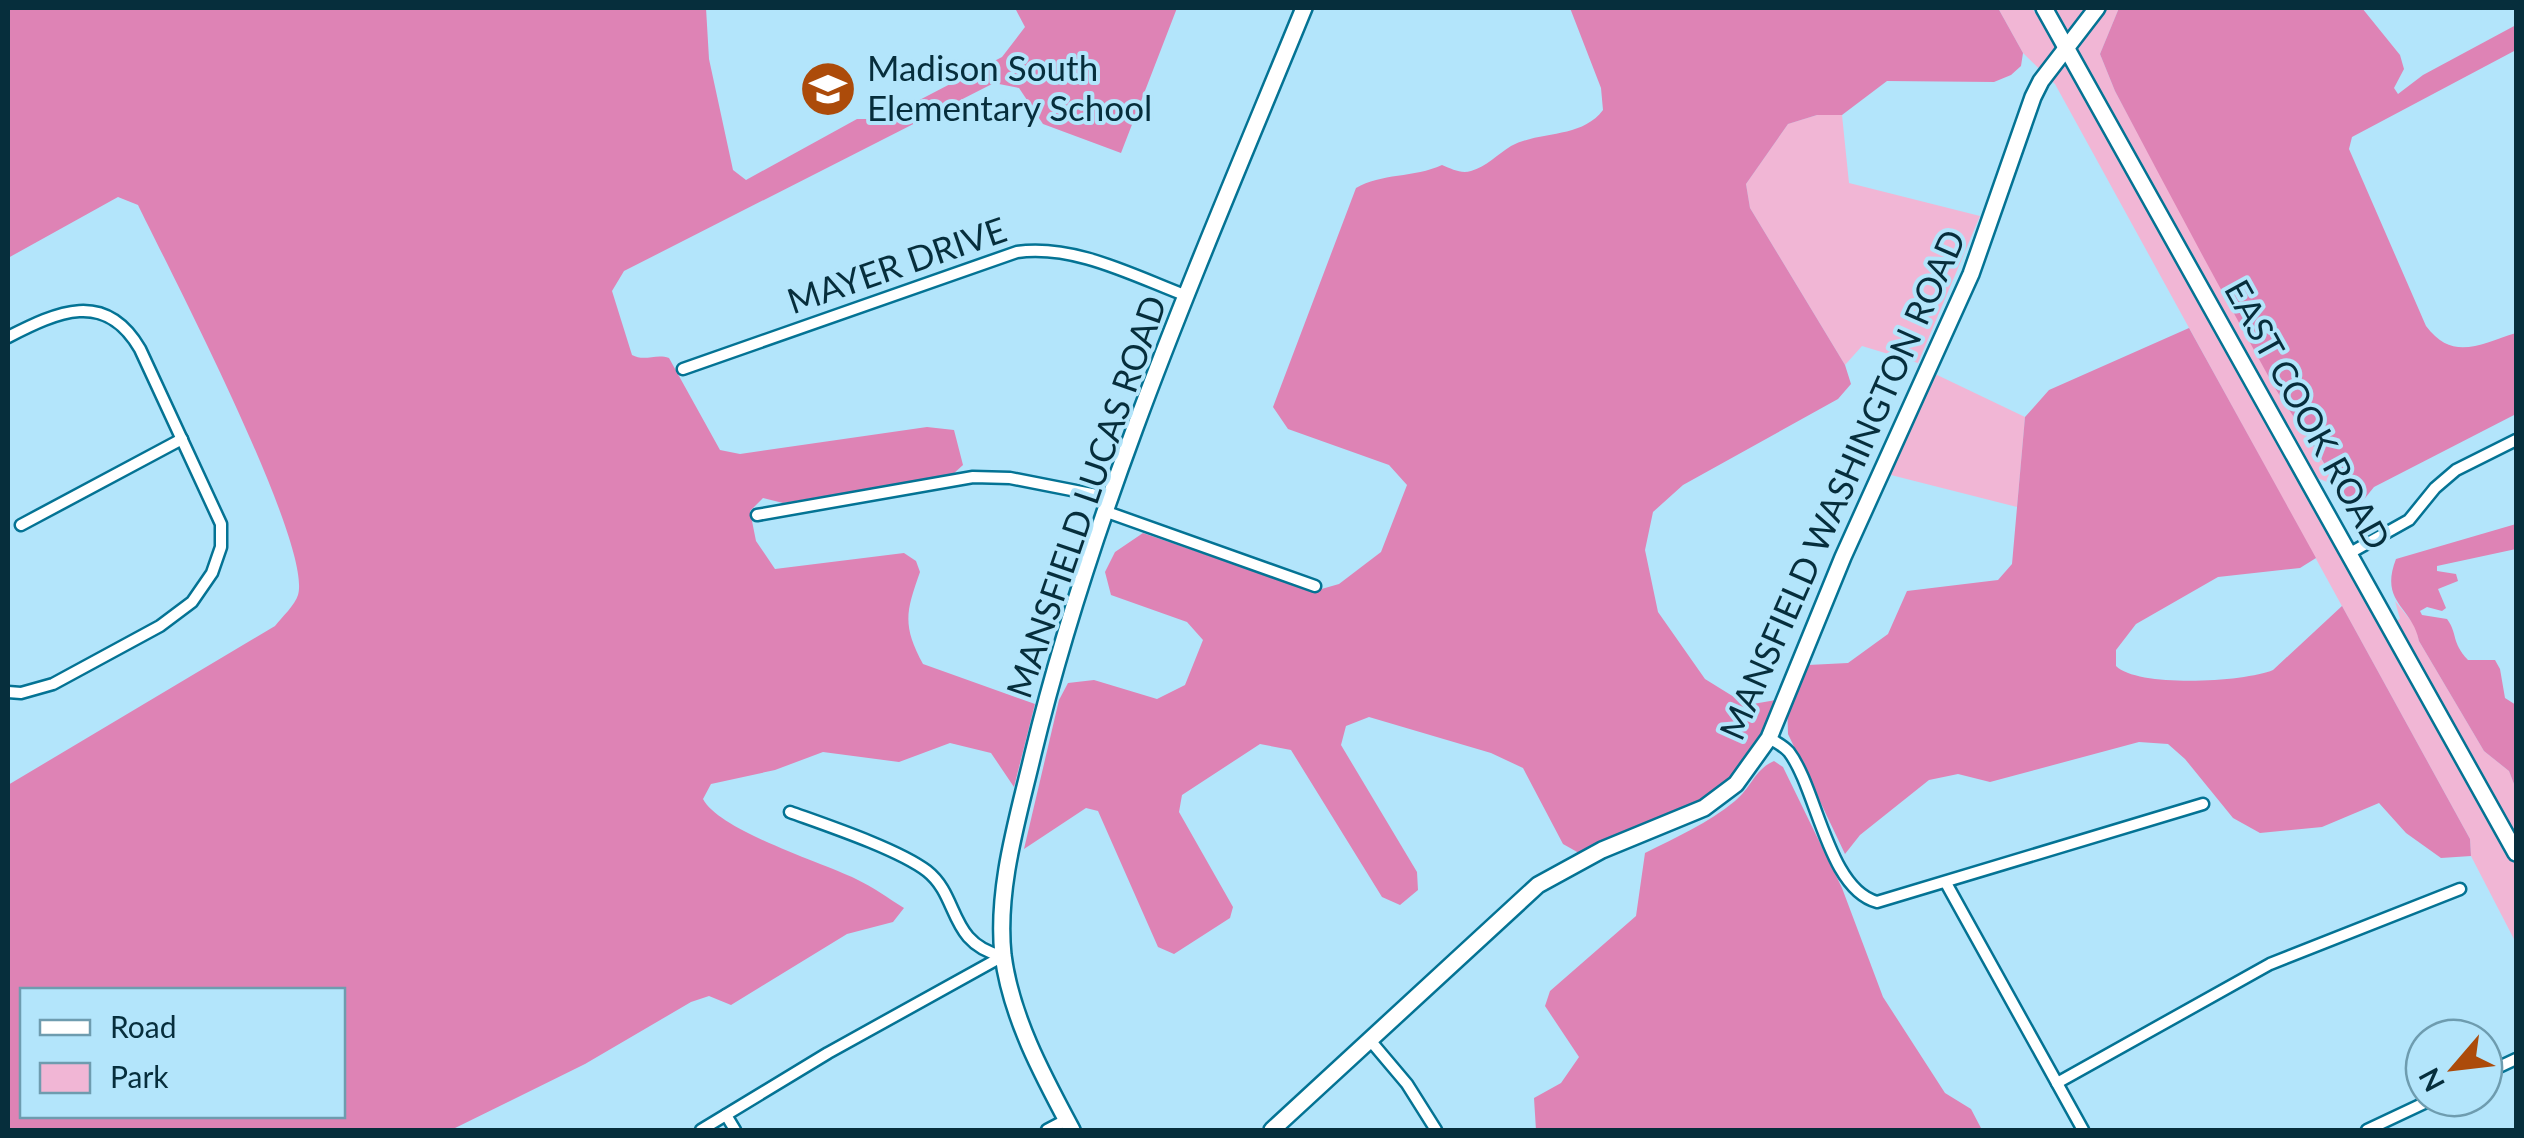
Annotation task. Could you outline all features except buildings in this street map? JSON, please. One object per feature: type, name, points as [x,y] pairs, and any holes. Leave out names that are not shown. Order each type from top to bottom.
[{"type":"street","name":"MANSFIELD LUCAS ROAD","points":[[1069,1126],[1026,1037],[1004,956],[1006,882],[1025,788],[1061,645],[1110,505],[1187,296],[1304,8]]},
{"type":"street","name":"EAST COOK ROAD","points":[[2044,8],[2516,853]]},
{"type":"street","name":"MANSFIELD WASHINGTON ROAD","points":[[1272,1130],[1538,884],[1576,862],[1690,816],[1717,800],[1748,770],[1770,738],[1843,557],[1971,274],[2034,97],[2097,8]]},
{"type":"street","name":"MAYER DRIVE","points":[[683,369],[1017,252],[1074,255],[1187,296]]},
{"type":"street","points":[[8,337],[66,310],[99,314],[120,324],[140,349],[221,524],[221,546],[207,583],[172,618],[42,688],[8,692]]},
{"type":"street","points":[[21,525],[182,439]]},
{"type":"street","points":[[2350,553],[2410,520],[2435,488],[2456,470],[2516,440]]},
{"type":"street","points":[[757,515],[973,477],[1010,478],[1110,505],[1315,586]]},
{"type":"street","points":[[1770,738],[1789,752],[1838,862],[1868,900],[1888,901],[2203,804]]},
{"type":"street","points":[[790,812],[928,872],[972,941],[988,952],[1004,956]]},
{"type":"street","points":[[1946,883],[2084,1130]]},
{"type":"street","points":[[2057,1082],[2270,964],[2460,889]]},
{"type":"street","points":[[701,1130],[828,1053],[1004,956]]},
{"type":"street","points":[[1368,1038],[1406,1084],[1436,1130]]},
{"type":"street","points":[[2367,1130],[2404,1113]]},
{"type":"street","points":[[726,1115],[735,1130]]},
{"type":"street","points":[[1048,1130],[1069,1126]]},
{"type":"green space","points":[[1998,8],[2032,8],[2045,28],[2057,8],[2119,8],[2100,54],[2115,91],[2273,384],[2339,487],[2315,477],[2084,61],[2082,89],[2516,867],[2516,943],[2471,856],[2470,839],[2055,84],[2023,53]]},
{"type":"green space","points":[[1817,115],[1842,115],[1849,183],[1980,216],[1918,363],[1862,346],[1845,365],[1750,208],[1746,184],[1788,124]]},
{"type":"green space","points":[[1933,373],[2025,417],[2017,507],[1887,474]]},
{"type":"green space","points":[[2395,601],[2416,627],[2419,641],[2484,751],[2509,771],[2516,789],[2516,838],[2395,621],[2400,619]]},
{"type":"shaded area","points":[[8,8],[706,8],[709,59],[733,170],[746,180],[857,119],[883,119],[1002,57],[1025,27],[1015,8],[1177,8],[1121,153],[1043,124],[1019,88],[994,83],[624,271],[612,291],[632,355],[669,358],[720,450],[740,454],[927,427],[954,430],[963,465],[952,475],[783,503],[763,498],[750,511],[756,541],[775,569],[904,553],[916,561],[920,572],[908,618],[923,664],[1035,704],[1014,787],[991,753],[950,743],[899,762],[823,752],[775,770],[711,784],[703,799],[729,823],[856,879],[904,908],[893,922],[847,934],[731,1005],[709,996],[691,1002],[585,1064],[451,1130],[8,1130],[8,785],[275,626],[298,595],[297,566],[284,521],[235,404],[138,205],[118,197],[8,258]]},
{"type":"shaded area","points":[[1570,8],[1998,8],[2023,53],[2021,66],[1994,82],[1887,81],[1842,115],[1817,115],[1788,124],[1746,184],[1750,208],[1845,365],[1851,384],[1838,399],[1683,485],[1653,512],[1645,550],[1658,612],[1705,679],[1747,705],[1776,700],[1764,731],[1742,769],[1703,802],[1579,853],[1563,844],[1523,768],[1491,753],[1369,717],[1346,726],[1341,745],[1417,872],[1418,890],[1400,905],[1382,897],[1291,750],[1260,744],[1182,795],[1179,812],[1233,907],[1230,918],[1174,954],[1158,947],[1098,811],[1086,808],[1024,849],[1059,700],[1068,683],[1094,680],[1157,699],[1185,685],[1203,640],[1187,622],[1111,595],[1105,572],[1115,552],[1143,533],[1308,590],[1339,584],[1381,552],[1407,485],[1389,465],[1288,429],[1273,407],[1356,188],[1442,165],[1471,171],[1523,141],[1584,126],[1603,110],[1601,88]]},
{"type":"shaded area","points":[[2119,8],[2362,8],[2400,55],[2404,69],[2394,88],[2398,94],[2423,75],[2516,25],[2516,50],[2352,137],[2349,149],[2426,326],[2446,344],[2457,347],[2479,345],[2516,333],[2516,414],[2374,487],[2353,513],[2346,512],[2331,477],[2271,381],[2115,91],[2100,54]]},
{"type":"shaded area","points":[[2189,328],[2316,558],[2300,568],[2218,577],[2136,624],[2116,650],[2116,666],[2146,678],[2168,680],[2217,680],[2259,674],[2273,670],[2342,606],[2470,839],[2471,856],[2441,858],[2406,833],[2379,803],[2322,827],[2260,833],[2233,818],[2168,744],[2139,742],[1990,782],[1958,774],[1929,780],[1860,835],[1845,854],[1788,734],[1787,698],[1808,665],[1848,663],[1888,634],[1907,591],[1998,580],[2012,564],[2025,417],[2049,390]]},
{"type":"shaded area","points":[[2516,524],[2516,549],[2437,566],[2437,571],[2456,574],[2458,581],[2438,589],[2446,608],[2442,611],[2427,607],[2420,611],[2422,615],[2447,619],[2468,660],[2495,660],[2500,669],[2505,698],[2516,705],[2516,789],[2509,771],[2484,751],[2391,585],[2396,559]]},
{"type":"shaded area","points":[[1774,761],[1783,767],[1842,888],[1883,997],[1945,1093],[1971,1109],[1982,1130],[1536,1130],[1534,1098],[1561,1083],[1579,1057],[1545,1006],[1550,991],[1636,916],[1645,853],[1725,809]]},
{"type":"place","name":"Madison South Elementary School","points":[[828,89]]}]
